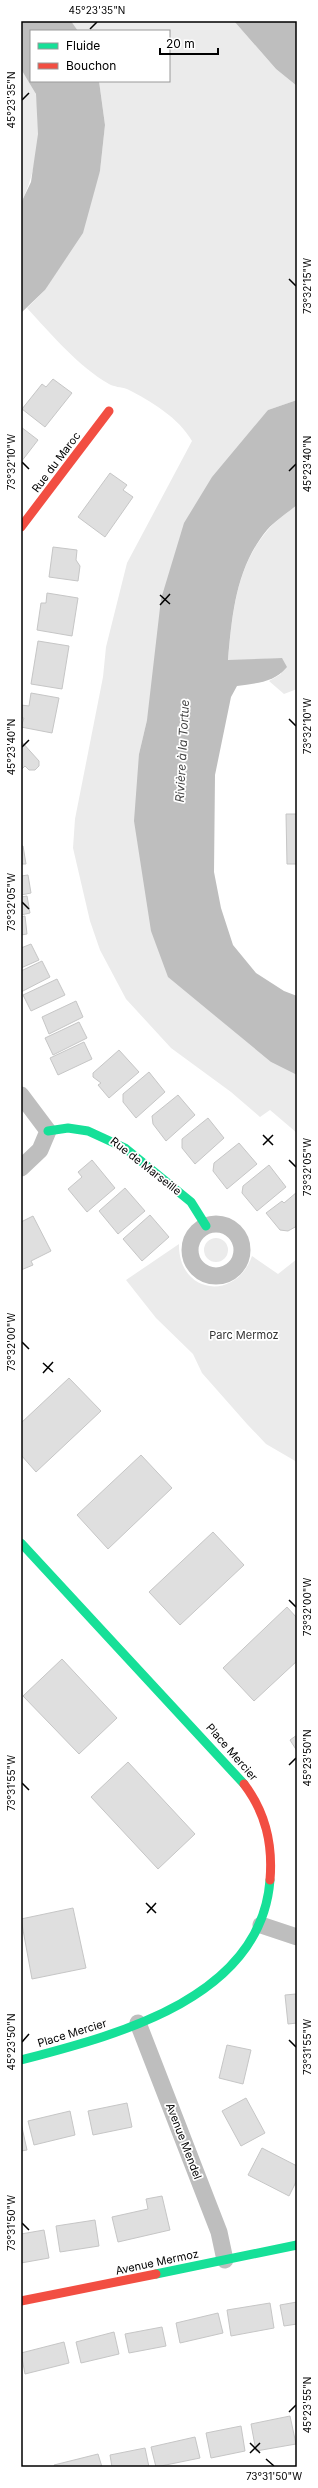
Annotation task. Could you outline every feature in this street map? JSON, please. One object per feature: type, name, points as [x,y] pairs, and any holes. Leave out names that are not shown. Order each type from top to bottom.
[{"type":"street","name":"Rue du Maroc","points":[[21,527],[110,411]]},
{"type":"street","points":[[21,1095],[48,1131],[40,1150],[21,1168]]},
{"type":"street","name":"Rue de Marseille","points":[[48,1131],[72,1128],[107,1136],[191,1202],[201,1214],[206,1226]]},
{"type":"street","name":"Place Mercier","points":[[21,1543],[224,1759],[250,1790],[268,1825],[272,1845],[270,1891],[261,1925],[242,1956],[218,1980],[186,2001],[138,2023],[67,2048],[21,2060]]},
{"type":"street","points":[[261,1925],[297,1937]]},
{"type":"street","name":"Avenue Mendel","points":[[138,2023],[219,2232],[225,2260]]},
{"type":"street","name":"Avenue Mermoz","points":[[21,2301],[143,2278],[297,2245]]},
{"type":"green space","points":[[71,21],[234,21],[276,69],[297,86],[297,400],[268,410],[147,720],[139,754],[271,1062],[297,1075],[297,1133],[270,1110],[260,1117],[231,1092],[171,1048],[126,999],[100,950],[90,921],[73,848],[75,819],[103,677],[106,647],[127,563],[192,441],[180,425],[164,411],[127,389],[109,384],[86,368],[55,339],[27,308],[45,290],[100,171],[105,125],[99,82],[170,82],[170,30],[77,30]]},
{"type":"green space","points":[[21,69],[34,89],[39,122],[37,151],[34,165],[31,178],[21,203]]},
{"type":"green space","points":[[297,505],[297,689],[284,694],[269,681],[281,674],[282,658],[228,661],[231,627],[237,593],[248,560],[270,527]]},
{"type":"green space","points":[[216,1238],[225,1241],[228,1250],[225,1259],[216,1262],[207,1259],[204,1250],[207,1241]]},
{"type":"green space","name":"Parc Mermoz","points":[[179,1244],[181,1261],[188,1273],[197,1282],[209,1286],[222,1286],[234,1281],[244,1271],[252,1256],[278,1274],[297,1259],[297,1462],[266,1444],[247,1424],[202,1373],[193,1354],[156,1318],[126,1280]]},
{"type":"water","points":[[21,21],[71,21],[77,30],[30,30],[30,82],[99,82],[105,125],[100,171],[83,233],[45,290],[21,313],[21,203],[31,182],[38,134],[36,94],[21,69]]},
{"type":"water","points":[[234,21],[297,21],[297,86],[276,69]]},
{"type":"water","name":"Rivière à la Tortue","points":[[297,400],[297,505],[277,520],[267,530],[248,560],[237,592],[231,626],[228,660],[282,658],[287,667],[282,672],[270,679],[258,683],[237,686],[231,697],[215,775],[214,872],[221,908],[233,945],[256,973],[284,991],[297,996],[297,1075],[271,1062],[168,977],[151,931],[134,821],[139,754],[147,720],[161,599],[184,523],[212,477],[268,410]]},
{"type":"building","points":[[53,379],[72,393],[45,427],[22,409],[42,384],[46,387]]},
{"type":"building","points":[[21,427],[38,440],[21,462]]},
{"type":"building","points":[[110,473],[127,485],[123,490],[133,497],[105,537],[78,517]]},
{"type":"building","points":[[53,547],[77,550],[76,560],[80,566],[78,581],[49,577]]},
{"type":"building","points":[[47,593],[78,598],[72,636],[37,630],[41,603],[46,603]]},
{"type":"building","points":[[38,641],[69,646],[62,689],[31,684]]},
{"type":"building","points":[[31,693],[59,698],[52,733],[21,727],[24,718],[21,718],[21,705],[29,706]]},
{"type":"building","points":[[21,741],[39,761],[39,766],[35,770],[29,770],[25,766],[21,770]]},
{"type":"building","points":[[286,814],[297,814],[297,864],[287,864]]},
{"type":"building","points":[[21,846],[23,846],[26,864],[21,864]]},
{"type":"building","points":[[28,875],[31,893],[21,895],[21,876]]},
{"type":"building","points":[[27,896],[30,913],[21,915],[21,897]]},
{"type":"building","points":[[25,916],[27,934],[21,935],[21,917]]},
{"type":"building","points":[[31,944],[39,960],[21,968],[21,948]]},
{"type":"building","points":[[42,961],[50,977],[21,992],[21,971]]},
{"type":"building","points":[[57,979],[65,995],[31,1011],[23,995]]},
{"type":"building","points":[[76,1001],[83,1017],[49,1034],[42,1017]]},
{"type":"building","points":[[79,1022],[87,1038],[53,1055],[45,1038]]},
{"type":"building","points":[[84,1042],[92,1059],[58,1075],[50,1058]]},
{"type":"building","points":[[119,1050],[139,1072],[109,1098],[98,1085],[101,1083],[93,1077],[93,1073]]},
{"type":"building","points":[[149,1072],[165,1092],[136,1118],[123,1102],[123,1094]]},
{"type":"building","points":[[178,1095],[195,1115],[166,1141],[153,1124],[152,1116]]},
{"type":"building","points":[[208,1118],[224,1138],[195,1164],[182,1148],[182,1139]]},
{"type":"building","points":[[239,1143],[257,1164],[227,1189],[213,1171],[214,1163]]},
{"type":"building","points":[[92,1160],[115,1188],[87,1212],[68,1189],[82,1177],[78,1172]]},
{"type":"building","points":[[269,1165],[286,1187],[257,1211],[242,1193],[243,1186]]},
{"type":"building","points":[[125,1188],[145,1211],[118,1234],[99,1211]]},
{"type":"building","points":[[297,1192],[297,1226],[288,1231],[280,1230],[266,1213],[282,1201],[284,1203]]},
{"type":"building","points":[[150,1215],[169,1237],[142,1261],[123,1239]]},
{"type":"building","points":[[33,1216],[51,1251],[31,1261],[33,1265],[21,1270],[21,1222]]},
{"type":"building","points":[[69,1378],[101,1411],[36,1472],[21,1455],[21,1423]]},
{"type":"building","points":[[141,1455],[172,1488],[108,1549],[77,1515]]},
{"type":"building","points":[[213,1532],[244,1565],[180,1625],[149,1592]]},
{"type":"building","points":[[287,1607],[297,1618],[297,1661],[254,1701],[223,1668]]},
{"type":"building","points":[[62,1659],[117,1718],[79,1754],[23,1696]]},
{"type":"building","points":[[297,1735],[297,1751],[290,1740]]},
{"type":"building","points":[[128,1762],[195,1834],[158,1869],[91,1797]]},
{"type":"building","points":[[73,1908],[86,1968],[32,1979],[21,1919]]},
{"type":"building","points":[[296,1994],[297,2023],[288,2024],[285,1995]]},
{"type":"building","points":[[227,2045],[251,2050],[243,2084],[219,2078]]},
{"type":"building","points":[[246,2098],[265,2133],[241,2146],[222,2111]]},
{"type":"building","points":[[127,2103],[132,2127],[93,2135],[88,2111]]},
{"type":"building","points":[[70,2111],[75,2135],[34,2145],[28,2121]]},
{"type":"building","points":[[21,2123],[27,2150],[21,2151]]},
{"type":"building","points":[[262,2148],[297,2166],[297,2180],[289,2196],[248,2175]]},
{"type":"building","points":[[162,2196],[170,2230],[118,2242],[112,2217],[148,2209],[146,2199]]},
{"type":"building","points":[[95,2220],[99,2246],[60,2252],[56,2226]]},
{"type":"building","points":[[44,2230],[49,2258],[21,2263],[21,2234]]},
{"type":"building","points":[[297,2302],[297,2324],[284,2326],[280,2305]]},
{"type":"building","points":[[270,2303],[274,2328],[231,2336],[227,2310]]},
{"type":"building","points":[[218,2313],[223,2333],[180,2343],[176,2323]]},
{"type":"building","points":[[162,2327],[166,2346],[129,2353],[125,2334]]},
{"type":"building","points":[[114,2332],[119,2354],[81,2363],[76,2342]]},
{"type":"building","points":[[64,2342],[69,2363],[25,2374],[21,2353]]},
{"type":"building","points":[[290,2416],[296,2444],[256,2451],[251,2424]]},
{"type":"building","points":[[241,2426],[245,2451],[211,2458],[206,2433]]},
{"type":"building","points":[[195,2437],[200,2458],[156,2467],[151,2447]]},
{"type":"building","points":[[145,2448],[149,2467],[112,2467],[110,2455]]},
{"type":"building","points":[[98,2454],[102,2467],[55,2467],[54,2465]]},
{"type":"traffic: fast","points":[[48,1131],[68,1128],[88,1131],[125,1148],[191,1202],[206,1226]]},
{"type":"traffic: fast","points":[[21,1543],[244,1784]]},
{"type":"traffic: fast","points":[[21,2060],[99,2038],[139,2023],[178,2005],[212,1983],[241,1955],[261,1921],[270,1880]]},
{"type":"traffic: fast","points":[[156,2274],[297,2245]]},
{"type":"traffic: jam","points":[[21,527],[109,411]]},
{"type":"traffic: jam","points":[[244,1784],[258,1806],[266,1829],[269,1841],[271,1867],[270,1880]]},
{"type":"traffic: jam","points":[[21,2301],[156,2274]]}]
